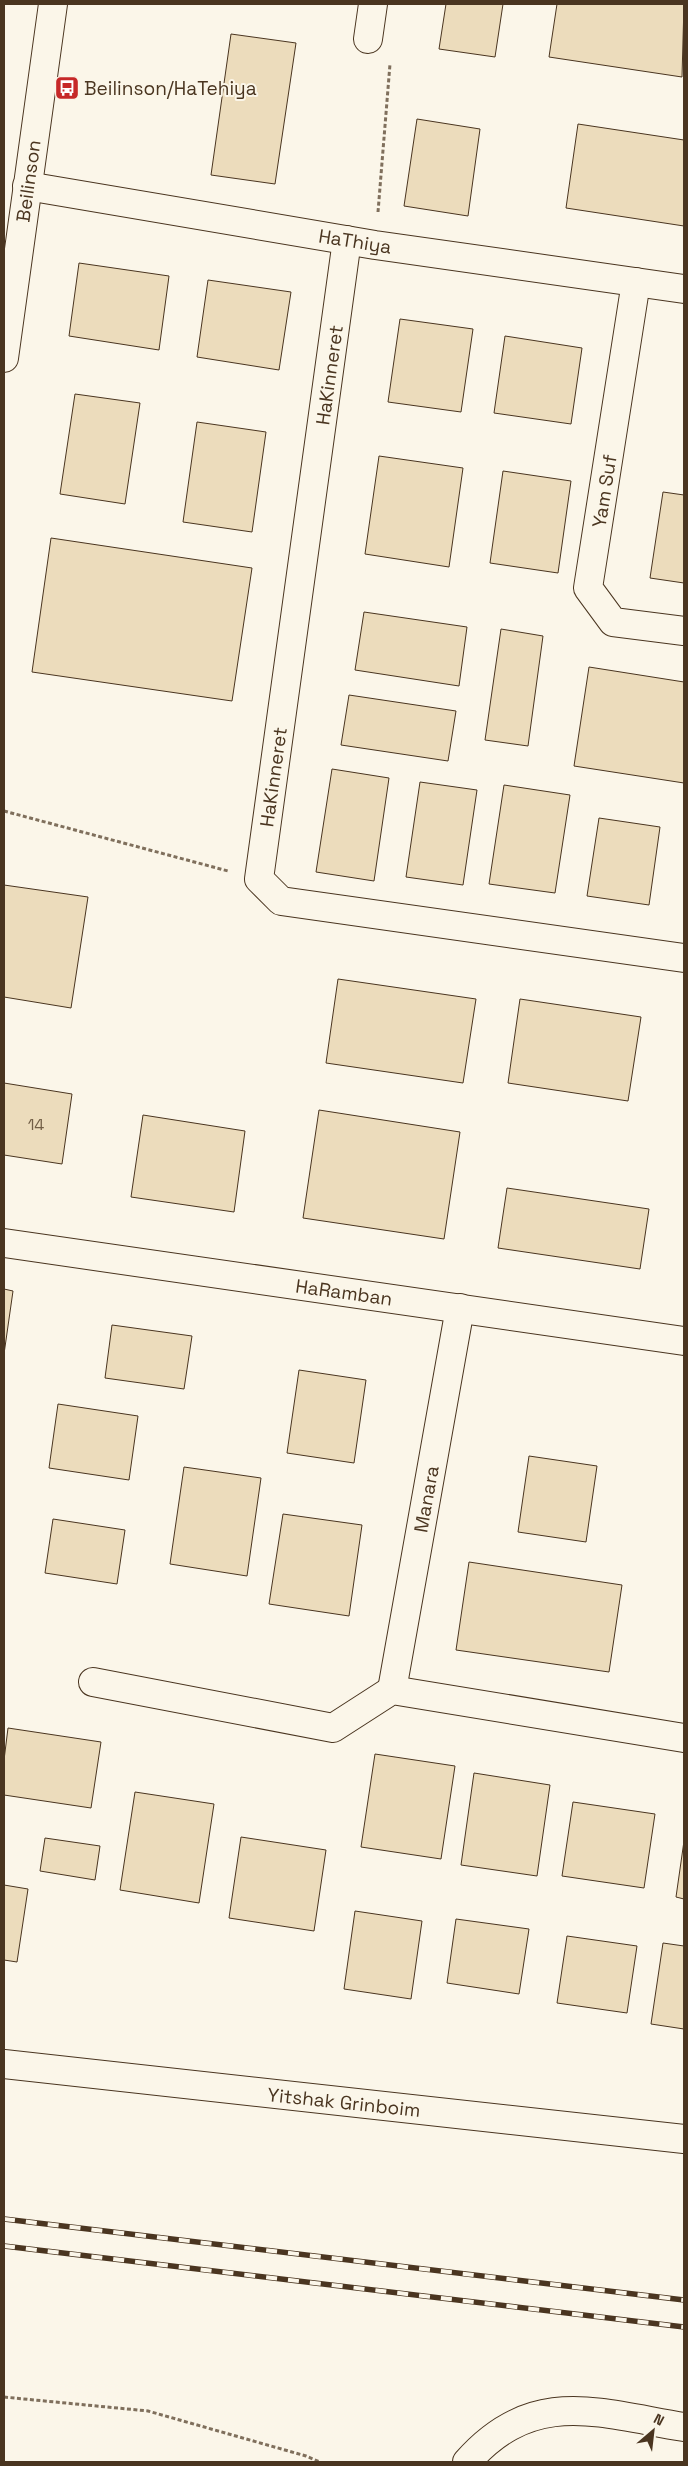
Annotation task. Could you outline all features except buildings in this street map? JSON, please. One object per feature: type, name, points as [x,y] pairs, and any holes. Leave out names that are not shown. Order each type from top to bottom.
[{"type":"street","name":"Beilinson","points":[[4,358],[54,4]]},
{"type":"street","points":[[368,39],[373,4]]},
{"type":"street","name":"HaThiya","points":[[27,186],[347,240],[684,289]]},
{"type":"street","name":"HaKinneret","points":[[259,879],[347,240]]},
{"type":"street","name":"Yam Suf","points":[[636,282],[588,588],[613,622],[684,631]]},
{"type":"street","points":[[259,879],[281,901],[684,958]]},
{"type":"street","name":"HaRamban","points":[[4,1243],[684,1341]]},
{"type":"street","name":"Manara","points":[[392,1690],[460,1308]]},
{"type":"street","points":[[93,1682],[333,1728],[392,1690],[684,1738]]},
{"type":"street","name":"Yitshak Grinboim","points":[[4,2064],[684,2139]]},
{"type":"street","points":[[467,2462],[503,2429],[535,2415],[576,2409],[684,2426]]},
{"type":"path","points":[[368,39],[391,52],[375,244]]},
{"type":"path","points":[[4,811],[259,879]]},
{"type":"path","points":[[4,2396],[148,2411],[306,2456],[320,2462]]},
{"type":"railway","points":[[4,2219],[684,2300]]},
{"type":"railway","points":[[4,2246],[684,2327]]},
{"type":"place","name":"Beilinson/HaTehiya","points":[[67,88]]}]
